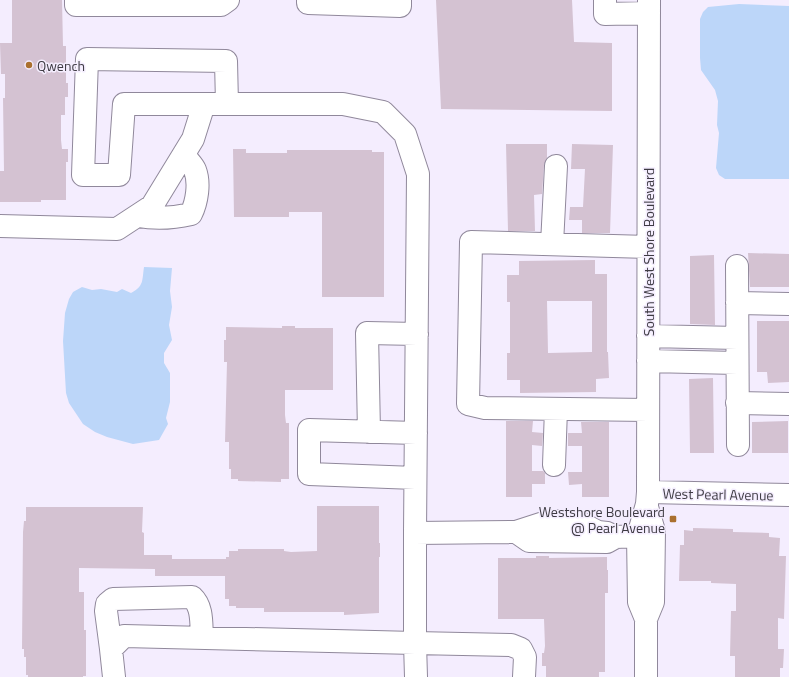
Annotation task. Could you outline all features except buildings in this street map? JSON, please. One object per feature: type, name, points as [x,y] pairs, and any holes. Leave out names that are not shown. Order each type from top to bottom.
[{"type":"street","points":[[76,0],[76,4],[144,2],[221,4],[228,0]]},
{"type":"street","points":[[308,0],[308,3],[400,6],[400,0]]},
{"type":"street","points":[[605,0],[605,14],[649,7]]},
{"type":"street","name":"South West Shore Boulevard","points":[[646,619],[654,602],[654,531],[647,498],[649,7]]},
{"type":"street","points":[[227,104],[226,61],[87,59],[83,175],[120,175],[124,104],[204,104],[227,104],[343,104],[383,112],[405,134],[418,174],[415,677]]},
{"type":"street","points":[[0,226],[117,230],[152,206],[193,139],[204,104]]},
{"type":"street","points":[[138,216],[149,218],[191,214],[196,205],[197,184],[195,169],[184,155]]},
{"type":"street","points":[[552,244],[556,166]]},
{"type":"street","points":[[648,247],[471,242],[468,404],[485,408],[648,410]]},
{"type":"street","points":[[737,266],[738,445]]},
{"type":"street","points":[[737,303],[789,304]]},
{"type":"street","points":[[369,432],[367,333],[417,334]]},
{"type":"street","points":[[648,336],[737,338]]},
{"type":"street","points":[[648,361],[737,363]]},
{"type":"street","points":[[738,403],[789,404]]},
{"type":"street","points":[[554,465],[556,409]]},
{"type":"street","points":[[415,478],[309,474],[310,430],[416,433]]},
{"type":"street","name":"West Pearl Avenue","points":[[647,498],[789,495]]},
{"type":"street","name":"South West Shore Boulevard","points":[[646,677],[646,619],[639,602],[638,536],[647,498]]},
{"type":"street","points":[[415,533],[516,532],[550,521],[579,522],[598,532],[607,533],[616,537],[638,536]]},
{"type":"street","points":[[114,677],[106,611],[108,604],[113,599],[192,597],[197,602],[200,611],[202,638]]},
{"type":"street","points":[[111,649],[124,636],[511,645],[521,649],[525,657],[524,677]]},
{"type":"water","points":[[739,4],[789,6],[789,179],[725,179],[719,175],[716,168],[719,133],[717,125],[718,101],[715,90],[701,70],[700,19],[703,12],[708,7]]},
{"type":"water","points":[[144,267],[172,268],[170,291],[172,307],[169,325],[172,340],[164,353],[164,363],[170,373],[170,402],[166,418],[168,424],[159,440],[133,444],[107,437],[95,432],[83,424],[69,403],[66,393],[63,341],[65,313],[69,299],[73,292],[82,287],[92,290],[101,289],[117,292],[122,289],[131,293],[140,285]]},
{"type":"place","name":"Qwench","points":[[29,65]]},
{"type":"place","name":"Westshore Boulevard @ Pearl Avenue","points":[[673,519]]}]
